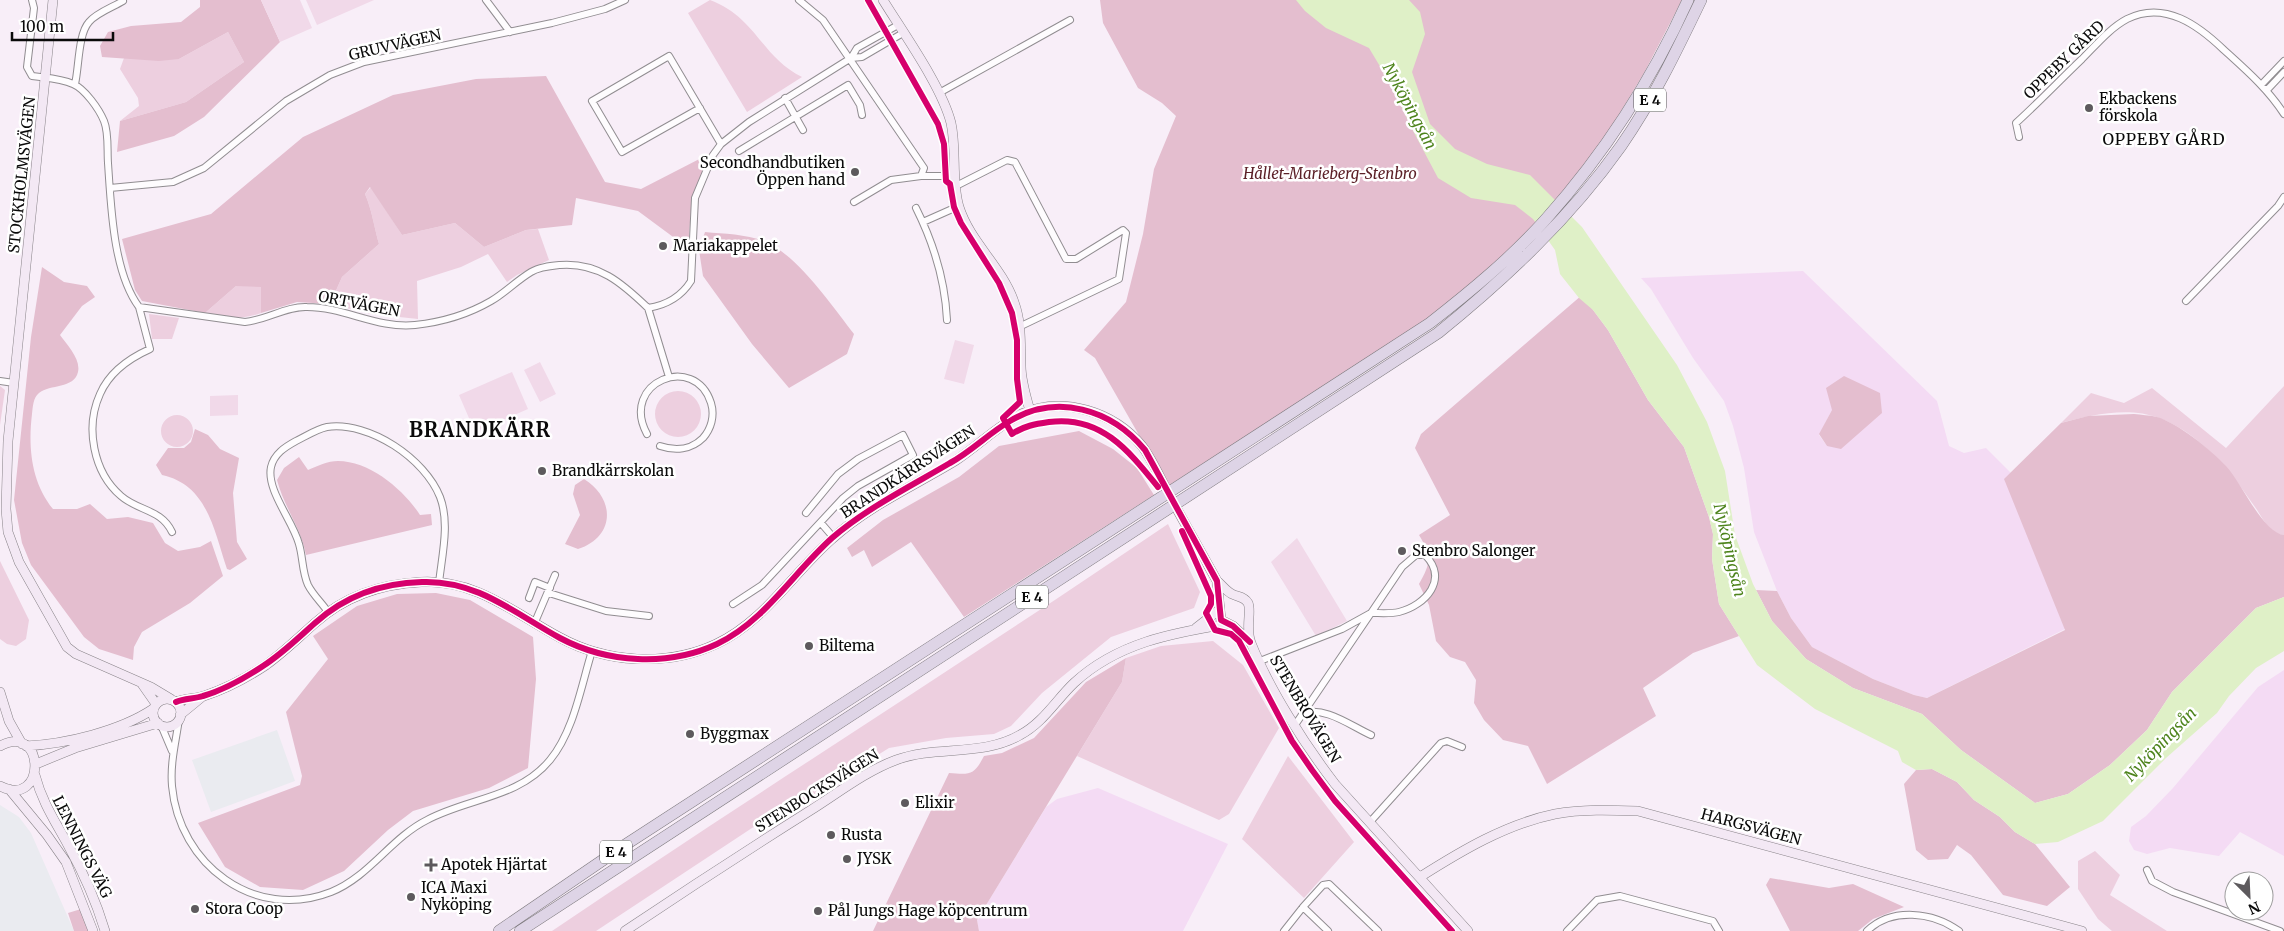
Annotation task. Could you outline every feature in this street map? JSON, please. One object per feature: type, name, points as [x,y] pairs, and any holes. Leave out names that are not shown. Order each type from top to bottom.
[{"type":"highway","name":"E 4","points":[[520,931],[1402,359],[1492,290],[1609,140],[1674,31],[1688,0]]},
{"type":"highway","name":"E 4","points":[[500,931],[633,840],[1395,348],[1482,282],[1529,245],[1584,192],[1620,147],[1661,81],[1701,0]]},
{"type":"street","points":[[32,0],[34,8],[27,67],[32,76],[57,79],[75,84],[93,102],[105,123],[110,188],[123,272],[127,287],[139,307],[150,349],[132,358],[107,381],[97,403],[93,441],[99,465],[113,488],[132,503],[158,514],[165,520],[172,532]]},
{"type":"street","name":"STOCKHOLMSVÄGEN","points":[[53,0],[14,383],[4,440],[8,532],[19,562],[67,647],[76,654],[142,684]]},
{"type":"street","points":[[486,0],[510,32]]},
{"type":"street","name":"GRUVVÄGEN","points":[[110,188],[173,182],[204,168],[286,101],[330,75],[364,62],[552,23],[605,9],[626,0]]},
{"type":"street","points":[[799,0],[823,20],[851,58],[923,165],[924,171],[921,176]]},
{"type":"street","points":[[883,0],[939,93],[952,130],[959,206],[969,228],[1010,293],[1021,326],[1022,377],[1030,411],[1064,406],[1089,410],[1106,417],[1124,429],[1141,446],[1165,487]]},
{"type":"street","points":[[75,84],[80,57],[81,37],[89,22],[123,1]]},
{"type":"street","name":"OPPEBY GÅRD","points":[[2019,137],[2016,123],[2107,34],[2128,18],[2146,12],[2164,13],[2184,18],[2200,27],[2267,90],[2284,114]]},
{"type":"street","points":[[939,93],[1070,20]]},
{"type":"street","points":[[669,377],[648,308],[659,306],[672,300],[684,291],[691,281],[695,198],[713,155],[722,144],[785,98],[851,58],[858,48],[898,24]]},
{"type":"street","points":[[851,58],[862,57],[904,34]]},
{"type":"street","points":[[700,108],[622,152],[592,101],[669,56],[722,144]]},
{"type":"street","points":[[2261,85],[2284,60]]},
{"type":"street","points":[[2267,90],[2284,72]]},
{"type":"street","points":[[739,151],[848,85],[860,105],[862,115]]},
{"type":"street","points":[[785,98],[803,130]]},
{"type":"street","points":[[956,186],[1007,160],[1015,162],[1066,259],[1069,260],[1076,259],[1123,230],[1126,233],[1119,279],[1021,326]]},
{"type":"street","points":[[854,202],[883,183],[896,179],[921,176],[955,176]]},
{"type":"street","points":[[2186,301],[2278,206],[2284,197]]},
{"type":"street","points":[[923,222],[959,206]]},
{"type":"street","points":[[916,208],[931,237],[939,264],[947,320]]},
{"type":"street","name":"ORTVÄGEN","points":[[139,307],[245,322],[260,320],[306,307],[380,322],[413,325],[458,317],[482,306],[508,290],[532,271],[579,264],[616,279],[648,308]]},
{"type":"street","points":[[647,434],[642,424],[640,412],[642,400],[648,390],[658,382],[669,377],[686,378],[702,387],[709,396],[713,408],[712,420],[705,436],[691,447],[679,449],[660,446]]},
{"type":"street","points":[[0,381],[14,383]]},
{"type":"street","name":"BRANDKÄRRSVÄGEN","points":[[180,717],[202,697],[266,664],[328,612],[356,596],[385,585],[425,582],[461,585],[480,591],[561,638],[609,656],[651,659],[688,654],[718,644],[758,616],[833,537],[878,506],[956,460],[1006,423],[1030,411]]},
{"type":"street","points":[[328,612],[307,584],[299,543],[288,515],[271,483],[270,475],[275,457],[286,447],[327,428],[342,427],[359,430],[380,439],[398,448],[416,461],[427,474],[440,497],[445,520],[439,583]]},
{"type":"street","points":[[733,604],[762,585],[821,522],[858,486],[912,455],[903,435],[858,459],[838,474],[806,513]]},
{"type":"street","name":"STENBROVÄGEN","points":[[1178,511],[1218,581],[1234,595],[1239,596],[1248,603],[1250,608],[1248,619],[1250,642]]},
{"type":"street","points":[[821,522],[833,537]]},
{"type":"street","points":[[1260,661],[1342,629],[1371,613],[1397,613],[1414,607],[1432,590],[1435,576],[1434,564],[1425,555],[1416,555],[1402,568],[1371,613],[1302,714],[1295,725]]},
{"type":"street","points":[[535,622],[556,575]]},
{"type":"street","name":"STENBROVÄGEN","points":[[1218,581],[1221,620],[1250,642],[1295,725],[1335,784],[1468,931]]},
{"type":"street","points":[[529,598],[535,582],[550,591],[606,611],[649,616]]},
{"type":"street","points":[[1220,606],[1234,595]]},
{"type":"street","name":"STENBOCKSVÄGEN","points":[[1191,630],[1209,620],[1220,606]]},
{"type":"street","points":[[1230,625],[1242,625],[1248,619]]},
{"type":"street","name":"STENBOCKSVÄGEN","points":[[625,931],[885,764],[917,754],[985,747],[1012,739],[1035,725],[1075,682],[1108,658],[1146,641],[1191,630],[1230,625]]},
{"type":"street","points":[[142,684],[161,692],[180,708],[180,717],[172,751],[172,786],[188,836],[206,864],[236,887],[270,900],[284,901],[313,897],[331,892],[358,876],[414,826],[443,811],[516,788],[539,772],[560,745],[592,651]]},
{"type":"street","points":[[142,684],[155,706],[154,716],[172,751]]},
{"type":"street","points":[[0,692],[9,721],[24,745],[33,754],[36,764],[35,775],[21,788],[2,787]]},
{"type":"street","name":"BRANDKÄRRSVÄGEN","points":[[173,701],[202,697]]},
{"type":"street","points":[[0,746],[10,742],[24,745],[60,743],[138,718],[163,699],[173,701]]},
{"type":"street","points":[[1302,714],[1311,710],[1324,713],[1371,735]]},
{"type":"street","points":[[36,764],[74,748],[159,724],[171,726],[180,717]]},
{"type":"street","points":[[1370,822],[1441,743],[1447,740],[1462,746]]},
{"type":"street","name":"LENNINGS VÄG","points":[[35,775],[49,814],[79,867],[106,931]]},
{"type":"street","name":"LENNINGS VÄG","points":[[2,787],[47,835],[66,862],[93,931]]},
{"type":"street","name":"HARGSVÄGEN","points":[[1420,877],[1478,844],[1536,819],[1576,811],[1638,811],[2082,931]]},
{"type":"street","points":[[2147,870],[2152,880],[2173,892],[2280,931]]},
{"type":"street","points":[[1284,931],[1323,885],[1329,884],[1378,931]]},
{"type":"street","points":[[1567,931],[1596,900],[1620,896],[1713,921],[1719,931]]},
{"type":"street","points":[[1303,908],[1328,931]]},
{"type":"street","points":[[1867,931],[1886,919],[1924,915],[1948,923],[1959,931]]},
{"type":"shaded area","points":[[261,0],[300,0],[312,28],[280,42]]},
{"type":"shaded area","points":[[306,0],[374,0],[317,25]]},
{"type":"shaded area","points":[[710,0],[738,17],[777,59],[788,69],[802,77],[747,112],[688,13]]},
{"type":"shaded area","points":[[228,32],[244,62],[186,102],[120,121],[139,106],[138,98],[120,69],[124,58],[179,59]]},
{"type":"shaded area","points":[[371,187],[402,235],[455,223],[484,247],[526,230],[538,229],[549,260],[517,275],[507,282],[488,254],[461,267],[417,281],[418,319],[371,314],[330,304],[342,277],[379,244],[365,194]]},
{"type":"shaded area","points":[[1803,271],[1937,401],[1949,446],[1964,453],[1986,448],[2011,473],[2005,479],[2065,629],[1927,698],[1873,679],[1812,647],[1791,618],[1777,591],[1754,532],[1744,468],[1724,401],[1693,358],[1651,289],[1641,278]],"holes":[[[1832,410],[1827,446],[1819,435]]]},
{"type":"shaded area","points":[[236,286],[261,286],[261,313],[233,318],[205,313]]},
{"type":"shaded area","points":[[149,314],[179,318],[172,339],[152,339]]},
{"type":"shaded area","points":[[955,340],[974,345],[964,384],[944,379]]},
{"type":"shaded area","points":[[540,362],[556,394],[540,402],[524,370]]},
{"type":"shaded area","points":[[512,372],[528,409],[475,432],[459,395]]},
{"type":"shaded area","points":[[0,386],[5,390],[0,425]]},
{"type":"shaded area","points":[[2284,386],[2284,535],[2270,529],[2236,480],[2213,455],[2188,433],[2174,425],[2147,414],[2122,412],[2084,417],[2061,423],[2091,393],[2124,403],[2152,388],[2226,448]]},
{"type":"shaded area","points":[[683,391],[687,392],[697,401],[700,405],[700,423],[691,433],[683,437],[673,437],[665,433],[656,423],[655,409],[659,401],[669,392]]},
{"type":"shaded area","points":[[238,395],[238,415],[210,416],[210,396]]},
{"type":"shaded area","points":[[177,415],[183,416],[188,420],[192,425],[192,437],[188,442],[183,446],[177,447],[171,446],[166,442],[162,437],[161,431],[162,425],[166,420],[171,416]]},
{"type":"shaded area","points":[[1168,524],[1200,592],[1194,608],[1111,637],[1042,693],[1011,726],[994,734],[946,738],[889,748],[812,796],[752,828],[596,931],[552,931],[1015,626]]},
{"type":"shaded area","points":[[1297,538],[1347,621],[1316,636],[1271,562]]},
{"type":"shaded area","points":[[0,561],[29,620],[26,639],[16,646],[7,644],[0,639]]},
{"type":"shaded area","points":[[1213,641],[1243,665],[1279,728],[1229,814],[1219,820],[1077,756],[1122,682],[1126,658],[1161,646]]},
{"type":"shaded area","points":[[2284,670],[2284,856],[2240,832],[2219,856],[2170,848],[2147,854],[2134,850],[2129,841],[2131,827],[2146,816],[2173,788],[2258,687]]},
{"type":"shaded area","points":[[277,730],[295,781],[211,812],[192,760]]},
{"type":"shaded area","points":[[1288,756],[1354,842],[1304,898],[1242,839]]},
{"type":"shaded area","points":[[1098,788],[1228,844],[1183,931],[979,931],[977,920],[1046,807],[1057,799]]},
{"type":"shaded area","points":[[0,805],[19,817],[31,833],[74,931],[0,931]]},
{"type":"shaded area","points":[[2095,851],[2120,875],[2110,895],[2167,931],[2112,931],[2098,919],[2078,889],[2078,861]]},
{"type":"green space","points":[[200,0],[261,0],[280,42],[204,117],[174,136],[117,152],[120,121],[186,102],[244,62],[228,32],[179,59],[159,61],[102,57],[100,46],[108,32],[131,26],[181,22],[200,7]]},
{"type":"green space","name":"Hållet-Marieberg-Stenbro","points":[[1100,0],[1682,0],[1644,73],[1606,136],[1545,214],[1477,281],[1438,313],[1168,486],[1095,358],[1084,350],[1126,302],[1143,234],[1154,169],[1176,116],[1162,103],[1138,88],[1103,23]]},
{"type":"green space","points":[[546,76],[605,182],[641,189],[711,153],[692,197],[688,248],[638,211],[576,198],[572,225],[526,230],[484,247],[455,223],[402,235],[370,187],[365,194],[379,244],[342,277],[330,304],[297,302],[261,313],[261,287],[236,286],[205,313],[142,301],[135,290],[122,239],[211,214],[303,137],[393,95],[476,79]]},
{"type":"green space","points":[[705,232],[759,239],[790,258],[814,283],[854,334],[847,354],[789,388],[752,344],[703,276],[699,250]]},
{"type":"green space","points":[[42,267],[64,282],[87,286],[95,297],[82,306],[60,335],[73,352],[77,362],[78,372],[76,377],[67,384],[44,390],[37,395],[34,402],[31,426],[31,451],[36,476],[46,499],[53,509],[77,509],[90,504],[107,519],[128,517],[153,523],[165,543],[178,551],[200,547],[211,541],[223,576],[190,603],[142,632],[134,647],[133,660],[99,649],[84,637],[31,565],[22,543],[14,500],[31,337]]},
{"type":"green space","points":[[1582,295],[1608,330],[1648,400],[1684,447],[1709,517],[1713,534],[1712,559],[1719,604],[1739,636],[1693,653],[1643,688],[1656,716],[1547,784],[1528,746],[1503,740],[1484,720],[1474,703],[1476,680],[1465,662],[1450,657],[1436,641],[1429,605],[1419,584],[1428,565],[1428,554],[1419,535],[1450,515],[1415,448],[1421,434]]},
{"type":"green space","points":[[1844,376],[1880,393],[1882,413],[1841,449],[1827,446],[1819,434],[1832,410],[1826,388]]},
{"type":"green space","points":[[2134,414],[2154,416],[2165,420],[2184,431],[2212,452],[2232,473],[2260,517],[2276,532],[2284,535],[2284,597],[2256,608],[2172,692],[2147,730],[2110,765],[2068,794],[2035,803],[1961,750],[1922,714],[1853,688],[1806,659],[1772,621],[1756,590],[1777,591],[1791,618],[1812,647],[1873,679],[1927,698],[2065,630],[2004,479],[2061,423],[2088,416]]},
{"type":"green space","points":[[195,429],[208,435],[220,449],[239,458],[233,493],[237,542],[247,559],[230,570],[227,569],[213,525],[199,499],[190,489],[177,480],[162,475],[156,465],[168,448],[184,448],[191,442]]},
{"type":"green space","points":[[1079,431],[1113,449],[1137,468],[1154,495],[964,617],[911,542],[872,567],[864,550],[852,557],[847,548],[883,520],[959,477],[999,446]]},
{"type":"green space","points":[[299,457],[308,470],[326,463],[338,461],[350,462],[374,471],[405,496],[420,515],[431,514],[432,525],[306,555],[304,545],[277,480],[284,468]]},
{"type":"green space","points":[[584,479],[602,497],[607,517],[605,527],[599,536],[578,549],[565,544],[580,515],[573,494],[575,485]]},
{"type":"green space","points":[[436,593],[470,600],[533,637],[536,679],[528,768],[489,788],[413,811],[388,830],[344,871],[303,890],[260,887],[225,867],[198,823],[300,785],[302,776],[286,712],[328,659],[313,636],[357,606],[397,594]]},
{"type":"green space","points":[[1126,658],[1122,682],[977,920],[979,931],[873,931],[949,773],[967,774],[977,767],[984,756],[1002,753],[1034,738],[1086,682]]},
{"type":"green space","points":[[1932,769],[1957,782],[1974,800],[2000,817],[2015,832],[2035,844],[2070,887],[2047,906],[2003,895],[1971,855],[1957,845],[1948,859],[1928,860],[1916,850],[1904,784],[1916,770]]},
{"type":"green space","points":[[1770,878],[1829,888],[1853,884],[1904,907],[1873,919],[1858,931],[1790,931],[1766,885]]},
{"type":"green space","points":[[81,909],[88,931],[74,931],[68,913]]},
{"type":"water","name":"Nyköpingsån","points":[[1296,0],[1409,0],[1420,12],[1425,34],[1412,72],[1430,124],[1455,149],[1487,164],[1530,175],[1582,227],[1677,365],[1707,422],[1725,471],[1735,535],[1753,584],[1772,621],[1806,659],[1853,688],[1922,714],[1961,750],[2035,803],[2068,794],[2110,765],[2147,730],[2172,692],[2256,608],[2284,597],[2284,651],[2256,668],[2229,696],[2217,713],[2166,758],[2103,821],[2058,842],[2035,844],[2015,832],[2000,817],[1974,800],[1957,782],[1932,769],[1916,770],[1902,762],[1898,751],[1815,709],[1757,665],[1719,604],[1712,559],[1713,534],[1709,517],[1684,447],[1648,400],[1608,330],[1593,310],[1579,298],[1560,274],[1555,250],[1533,219],[1515,205],[1471,198],[1438,178],[1393,88],[1369,48],[1326,28],[1305,11]]},
{"type":"cycle path","points":[[868,0],[938,124],[944,144],[946,181],[950,184],[954,207],[961,223],[999,283],[1012,313],[1017,340],[1017,379],[1020,402],[1003,418],[1012,434],[1030,426],[1049,422],[1067,421],[1084,424],[1112,438],[1136,461],[1158,487]]},
{"type":"cycle path","points":[[176,702],[211,693],[249,675],[277,656],[327,614],[351,598],[378,588],[407,583],[442,583],[478,592],[560,638],[597,653],[617,657],[658,659],[698,651],[717,644],[750,623],[832,538],[860,517],[958,458],[1010,421],[1046,408],[1064,407],[1100,415],[1116,424],[1145,450],[1217,581],[1221,620],[1233,626],[1250,642]]},
{"type":"cycle path","points":[[1182,531],[1211,596],[1211,604],[1206,613],[1215,630],[1231,634],[1239,641],[1292,741],[1312,770],[1335,801],[1452,931]]},
{"type":"place","name":"Ekbackens förskola","points":[[2089,108]]},
{"type":"place","name":"Secondhandbutiken Öppen hand","points":[[855,172]]},
{"type":"place","name":"Mariakappelet","points":[[663,246]]},
{"type":"place","name":"Brandkärrskolan","points":[[542,471]]},
{"type":"place","name":"Stenbro Salonger","points":[[1402,551]]},
{"type":"place","name":"Biltema","points":[[809,646]]},
{"type":"place","name":"Byggmax","points":[[690,734]]},
{"type":"place","name":"Elixir","points":[[905,803]]},
{"type":"place","name":"Rusta","points":[[831,835]]},
{"type":"place","name":"JYSK","points":[[847,859]]},
{"type":"place","name":"Apotek Hjärtat","points":[[431,865]]},
{"type":"place","name":"ICA Maxi Nyköping","points":[[411,897]]},
{"type":"place","name":"Stora Coop","points":[[195,909]]},
{"type":"place","name":"Pål Jungs Hage köpcentrum","points":[[818,911]]},
{"type":"district","name":"OPPEBY GÅRD","points":[[2164,139]]},
{"type":"district","name":"BRANDKÄRR","points":[[480,430]]}]
